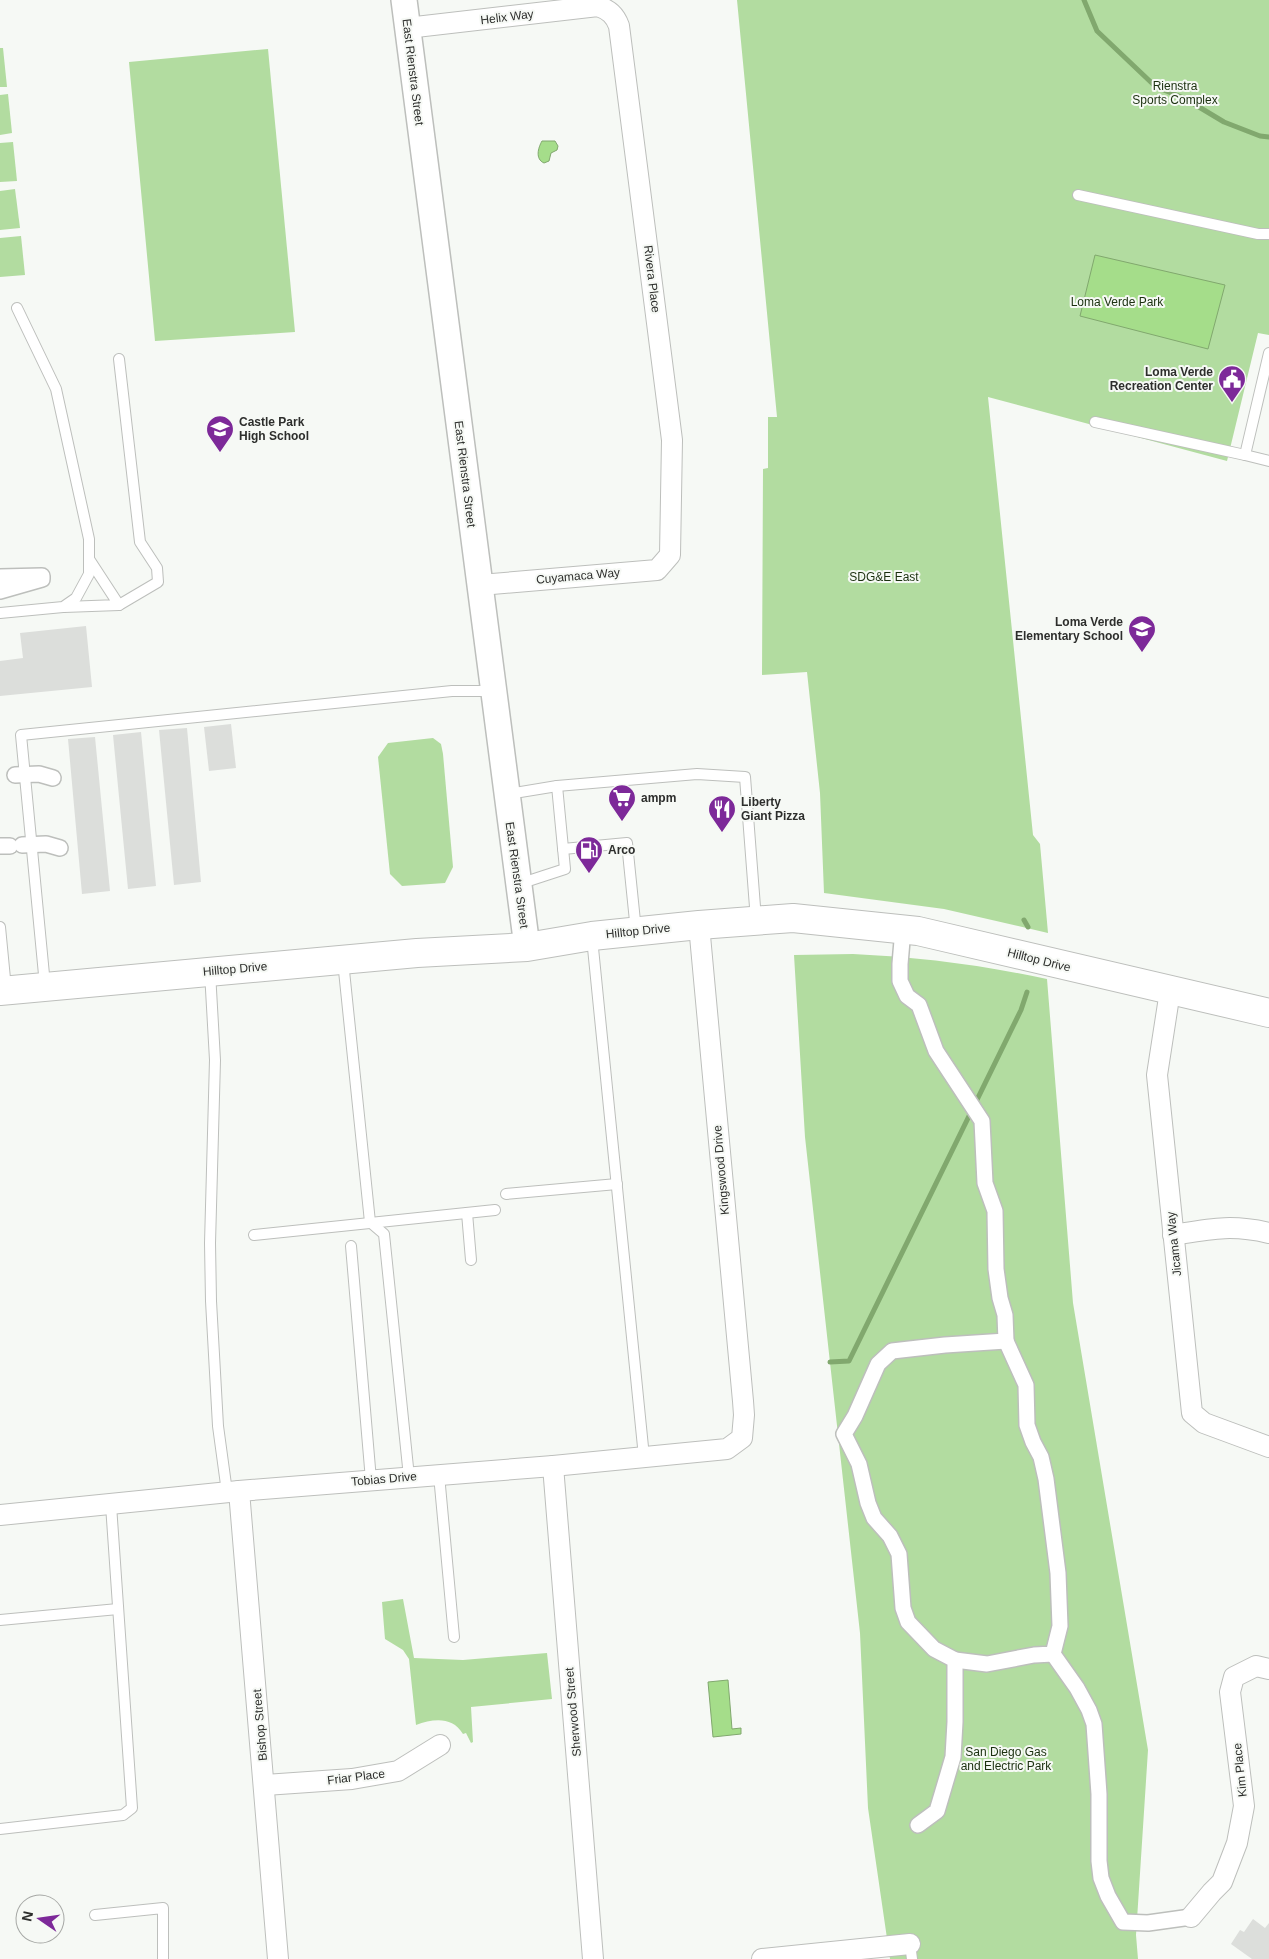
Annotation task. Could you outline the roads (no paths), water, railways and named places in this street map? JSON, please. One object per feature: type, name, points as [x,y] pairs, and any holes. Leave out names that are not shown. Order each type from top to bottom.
[{"type":"main road","name":"Hilltop Drive","points":[[3,990],[417,953],[527,947],[592,936],[793,918],[918,931],[1269,1013]]},
{"type":"street","name":"East Rienstra Street","points":[[404,0],[527,947]]},
{"type":"street","name":"Helix Way","points":[[407,28],[598,6],[607,9]]},
{"type":"street","name":"Rivera Place","points":[[607,9],[616,17],[619,26],[672,440],[670,555]]},
{"type":"street","name":"Cuyamaca Way","points":[[480,585],[656,570],[670,555]]},
{"type":"street","points":[[0,577],[42,576],[42,579],[0,591]]},
{"type":"street","points":[[20,775],[39,774],[54,778]]},
{"type":"street","points":[[16,845],[46,844],[60,848]]},
{"type":"street","name":"Kingswood Drive","points":[[699,925],[744,1415]]},
{"type":"street","points":[[903,929],[900,981],[907,996],[919,1005],[936,1051],[982,1121],[985,1184],[995,1211],[996,1268],[1000,1298],[1005,1315],[1006,1342],[1026,1385],[1028,1425],[1033,1442],[1042,1457],[1046,1480],[1058,1573],[1060,1626],[1054,1654],[1077,1688],[1094,1724],[1099,1794],[1099,1861],[1101,1878],[1108,1896],[1123,1922],[1148,1923],[1191,1916]]},
{"type":"street","name":"Jicama Way","points":[[1170,991],[1157,1075],[1192,1413],[1204,1423],[1269,1447]]},
{"type":"street","points":[[1173,1235],[1227,1226],[1269,1232]]},
{"type":"street","points":[[1006,1342],[945,1345],[892,1351],[878,1364],[855,1416],[844,1434],[859,1464],[868,1503],[874,1518],[890,1536],[899,1554],[903,1608],[908,1622],[934,1649],[954,1660],[986,1664],[1054,1654]]},
{"type":"street","name":"Tobias Drive","points":[[0,1515],[233,1492],[553,1466],[727,1449],[742,1438],[744,1415]]},
{"type":"street","name":"Sherwood Street","points":[[553,1466],[593,1959]]},
{"type":"street","name":"Bishop Street","points":[[233,1492],[265,1785],[278,1959]]},
{"type":"street","points":[[918,1825],[937,1811],[953,1757],[956,1722],[954,1660]]},
{"type":"street","name":"Kim Place","points":[[1191,1916],[1222,1882],[1237,1842],[1244,1806],[1230,1692],[1234,1677],[1256,1666],[1269,1669]]},
{"type":"street","name":"Friar Place","points":[[265,1785],[352,1779],[398,1771],[440,1745]]},
{"type":"street","points":[[762,1959],[911,1951]]},
{"type":"lane","points":[[1078,195],[1258,234],[1269,234]]},
{"type":"lane","points":[[17,308],[56,389],[89,539],[89,574],[76,598],[63,607]]},
{"type":"lane","points":[[1245,455],[1269,353]]},
{"type":"lane","points":[[0,613],[63,607],[119,605],[158,582],[157,568],[140,542],[119,359]]},
{"type":"lane","points":[[1095,422],[1269,461]]},
{"type":"lane","points":[[88,558],[119,605]]},
{"type":"lane","points":[[45,986],[16,845],[21,735],[452,691],[493,691]]},
{"type":"lane","points":[[506,794],[557,786],[697,774],[745,776],[756,922]]},
{"type":"lane","points":[[518,884],[565,869],[557,786]]},
{"type":"lane","points":[[563,849],[627,843],[636,932]]},
{"type":"lane","points":[[0,927],[3,990]]},
{"type":"lane","points":[[592,936],[644,1457]]},
{"type":"lane","points":[[342,960],[370,1222],[384,1234],[409,1477]]},
{"type":"lane","points":[[210,971],[215,1060],[210,1243],[211,1301],[218,1426],[233,1492]]},
{"type":"lane","points":[[506,1194],[617,1184]]},
{"type":"lane","points":[[254,1235],[496,1210]]},
{"type":"lane","points":[[467,1213],[470,1260]]},
{"type":"lane","points":[[352,1246],[371,1480]]},
{"type":"lane","points":[[439,1475],[454,1637]]},
{"type":"lane","points":[[0,1829],[123,1815],[132,1808],[111,1505]]},
{"type":"lane","points":[[0,1620],[118,1609]]},
{"type":"lane","points":[[95,1915],[163,1908],[162,1959]]},
{"type":"waterway","points":[[1084,0],[1097,31],[1156,87],[1184,98],[1224,122],[1260,136],[1269,137]]},
{"type":"waterway","points":[[1024,920],[1028,927]]},
{"type":"waterway","points":[[830,1362],[849,1361],[1021,1010],[1027,992]]},
{"type":"place","name":"Loma Verde Recreation Center","points":[[1232,403]]},
{"type":"place","name":"Castle Park High School","points":[[220,453]]},
{"type":"place","name":"Loma Verde Elementary School","points":[[1142,653]]},
{"type":"place","name":"ampm","points":[[622,822]]},
{"type":"place","name":"Liberty Giant Pizza","points":[[722,833]]},
{"type":"place","name":"Arco","points":[[589,874]]},
{"type":"park label","name":"Rienstra Sports Complex","points":[[1175,93]]},
{"type":"park label","name":"Loma Verde Park","points":[[1117,302]]},
{"type":"park label","name":"SDG&E East","points":[[884,577]]},
{"type":"park label","name":"San Diego Gas and Electric Park","points":[[1006,1759]]}]
